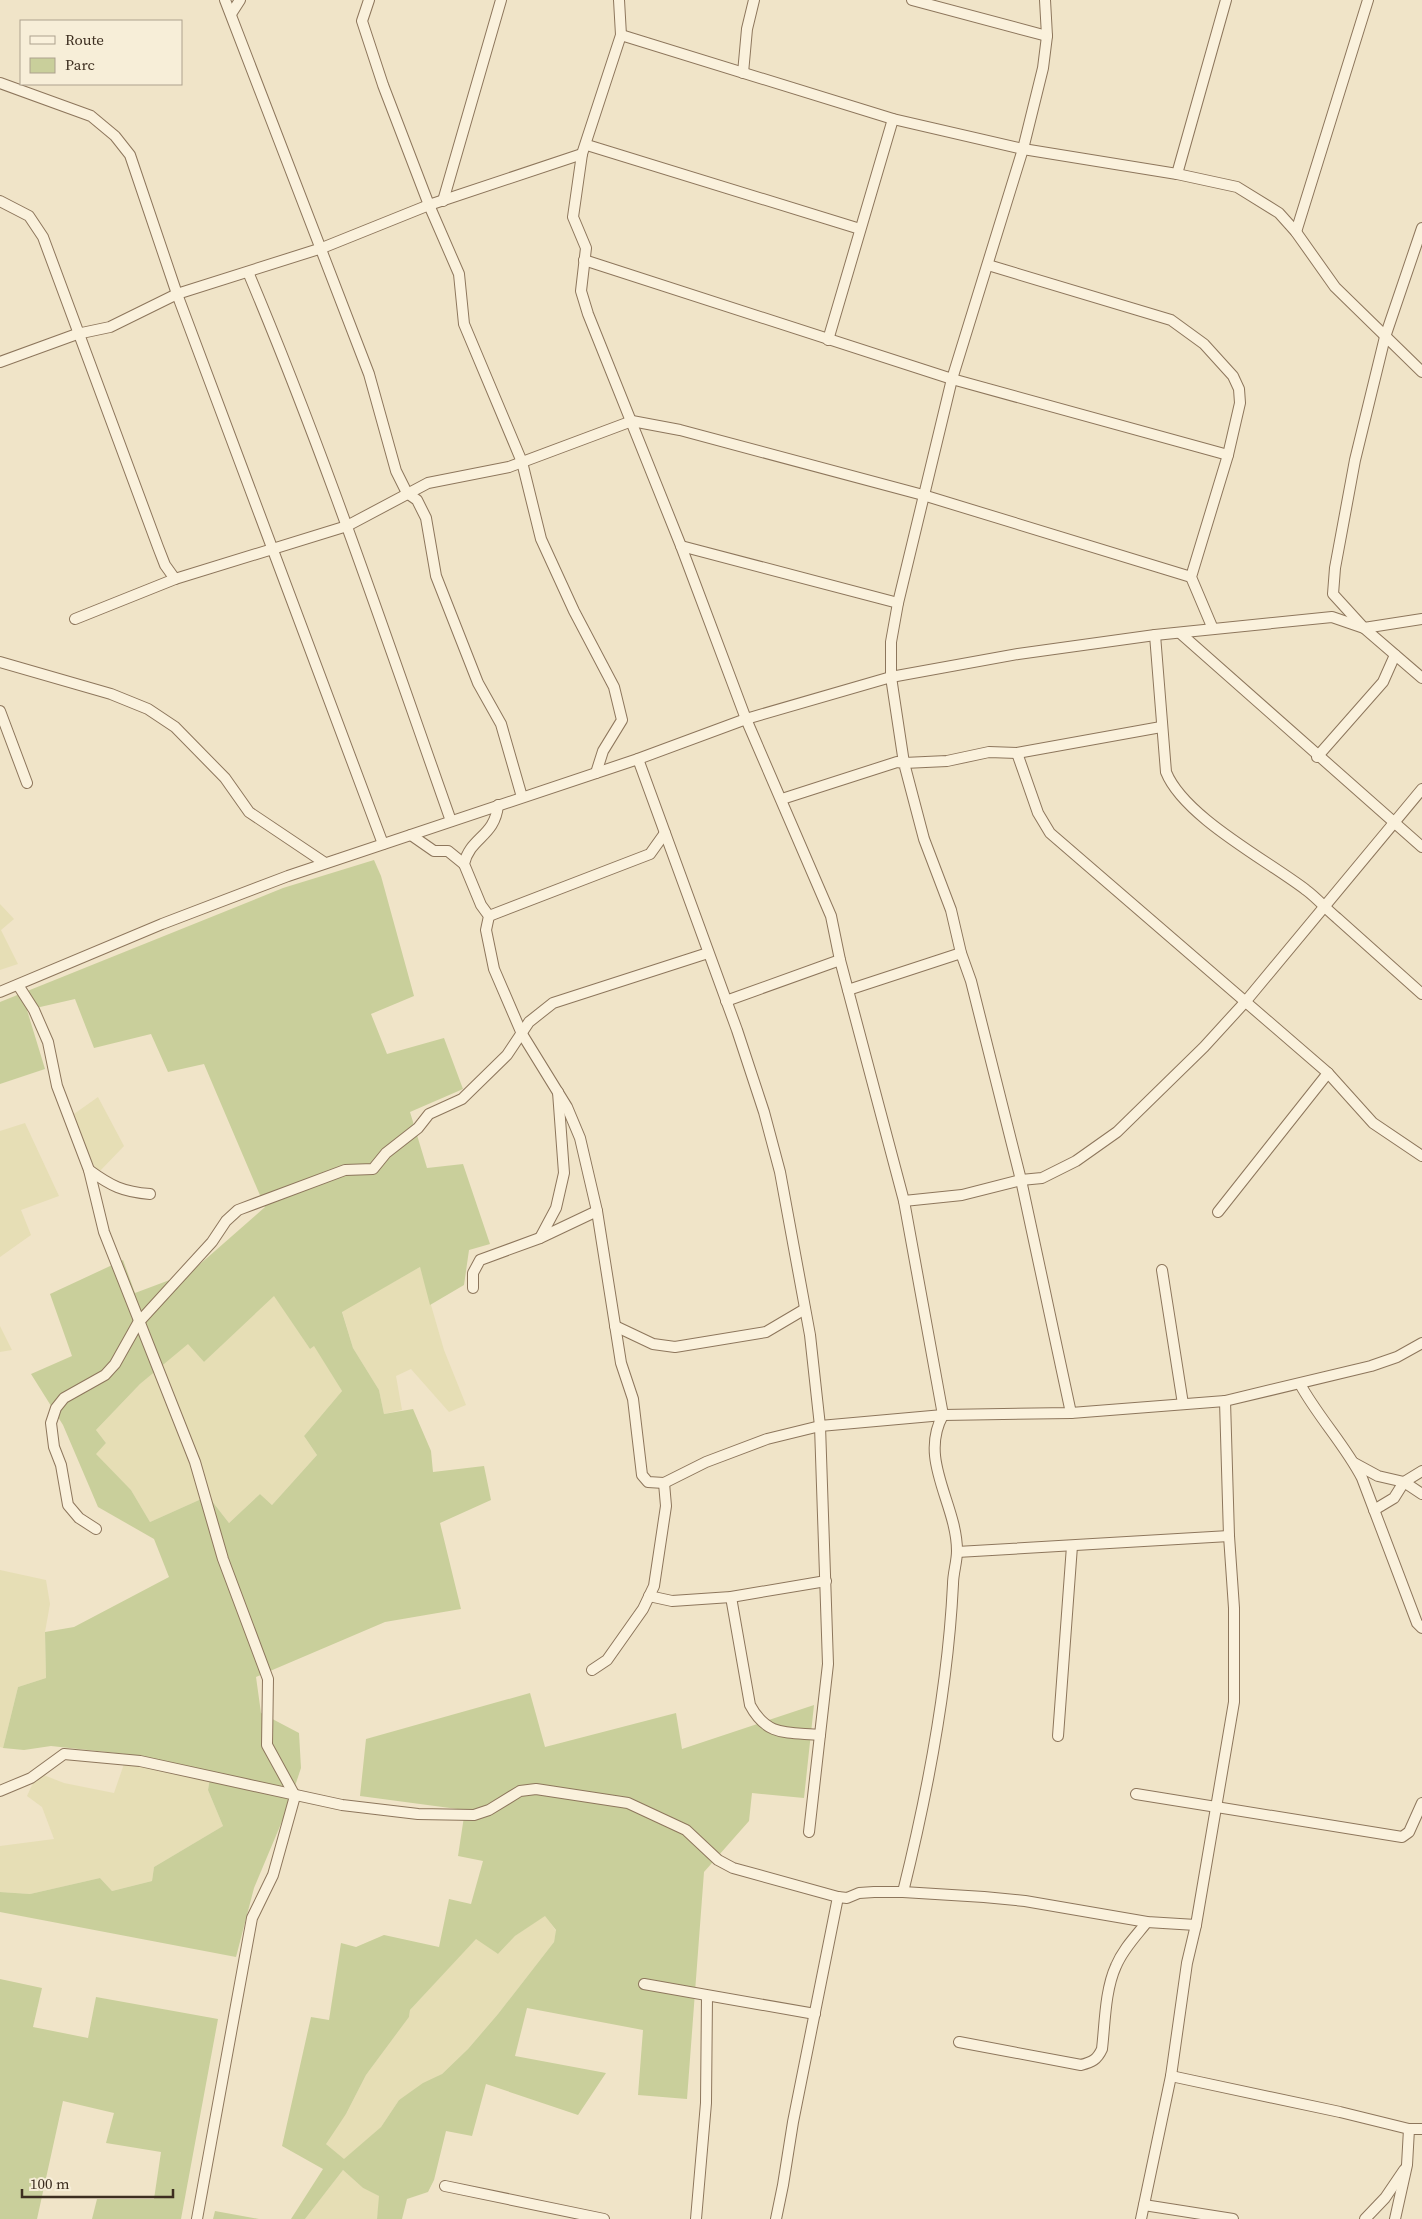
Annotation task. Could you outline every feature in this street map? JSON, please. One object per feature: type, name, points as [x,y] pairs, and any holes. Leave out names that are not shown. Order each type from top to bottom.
[{"type":"street","points":[[225,0],[369,374],[396,471],[407,494],[417,500],[426,518],[436,576],[478,683],[501,724],[522,797]]},
{"type":"street","points":[[231,14],[240,0]]},
{"type":"street","points":[[369,0],[362,21],[383,85],[429,205],[459,274],[464,324],[522,462],[541,539],[574,611],[614,688],[622,720],[603,751],[596,773]]},
{"type":"street","points":[[443,200],[501,0]]},
{"type":"street","points":[[619,0],[621,35],[584,150],[573,217],[586,248],[581,291],[588,314],[681,546],[746,719],[831,916],[840,960],[904,1201],[943,1415],[936,1428],[933,1454],[952,1515],[958,1552],[953,1572],[950,1640],[926,1801],[903,1892]]},
{"type":"street","points":[[743,73],[747,29],[754,0]]},
{"type":"street","points":[[912,0],[1048,36]]},
{"type":"street","points":[[1045,0],[1048,36],[1043,68],[1023,149],[952,379],[923,495],[891,642],[891,677],[904,763],[924,839],[951,910],[961,953],[971,981],[1021,1180],[1071,1412]]},
{"type":"street","points":[[1177,174],[1226,0]]},
{"type":"street","points":[[1296,232],[1368,0]]},
{"type":"street","points":[[621,35],[893,119],[1023,149],[1177,174],[1243,189],[1279,213],[1296,232],[1335,287],[1422,372]]},
{"type":"street","points":[[0,83],[91,116],[115,136],[130,155],[177,294],[383,844]]},
{"type":"street","points":[[828,340],[893,119]]},
{"type":"street","points":[[0,362],[77,334],[110,327],[177,294],[322,248],[429,205],[584,150],[860,229]]},
{"type":"street","points":[[0,201],[29,216],[43,237],[77,334],[163,559],[175,579]]},
{"type":"street","points":[[1422,228],[1385,337],[1355,460],[1335,568],[1334,594],[1364,628],[1422,678]]},
{"type":"street","points":[[584,260],[952,379],[1228,455]]},
{"type":"street","points":[[988,265],[1171,320],[1188,330],[1204,344],[1233,376],[1238,389],[1240,403],[1228,455],[1191,577],[1213,629]]},
{"type":"street","points":[[248,272],[276,338],[347,526],[451,821]]},
{"type":"street","points":[[75,619],[175,579],[347,526],[428,483],[509,467],[632,421],[680,430],[923,495],[1191,577]]},
{"type":"street","points":[[681,546],[898,603]]},
{"type":"street","points":[[0,992],[162,924],[325,863],[638,759],[746,719],[891,677],[1018,654],[1156,635],[1332,617],[1364,628],[1422,619]]},
{"type":"street","points":[[1180,633],[1317,757],[1422,847]]},
{"type":"street","points":[[1156,635],[1161,726],[1166,772],[1172,787],[1184,800],[1262,861],[1307,890],[1422,994]]},
{"type":"street","points":[[1317,757],[1383,682],[1395,654]]},
{"type":"street","points":[[0,662],[111,694],[148,709],[174,726],[225,778],[249,812],[325,863]]},
{"type":"street","points":[[0,711],[27,783]]},
{"type":"street","points":[[782,799],[897,762],[947,761],[989,752],[1017,753],[1161,726]]},
{"type":"street","points":[[1017,753],[1038,814],[1050,833],[1328,1073],[1373,1122],[1401,1144],[1422,1156]]},
{"type":"street","points":[[638,759],[726,1001],[764,1112],[780,1172],[805,1308],[820,1426],[828,1664],[810,1832]]},
{"type":"street","points":[[904,1201],[962,1195],[1021,1180],[1042,1178],[1060,1170],[1117,1132],[1204,1048],[1246,1001],[1422,790]]},
{"type":"street","points":[[464,864],[468,852],[497,819],[498,805]]},
{"type":"street","points":[[489,916],[650,854],[665,833]]},
{"type":"street","points":[[411,834],[434,851],[448,851],[464,864],[481,904],[489,916],[486,930],[494,969],[522,1034],[558,1092],[580,1138],[597,1211],[621,1363],[633,1399],[642,1475],[648,1482],[655,1484],[664,1483],[706,1462],[767,1439],[820,1426],[943,1415],[1071,1412],[1226,1401],[1380,1363],[1397,1357],[1422,1343]]},
{"type":"street","points":[[96,1529],[79,1518],[68,1505],[61,1465],[54,1447],[51,1423],[56,1408],[64,1398],[105,1374],[115,1364],[138,1323],[212,1242],[226,1221],[238,1210],[345,1170],[373,1170],[386,1153],[418,1128],[429,1114],[462,1099],[507,1055],[529,1022],[553,1003],[708,953]]},
{"type":"street","points":[[848,990],[961,953]]},
{"type":"street","points":[[726,1001],[840,960]]},
{"type":"street","points":[[18,985],[34,1010],[48,1042],[57,1086],[89,1170],[104,1232],[116,1259],[138,1323],[191,1452],[223,1559],[268,1679],[267,1745],[296,1796],[273,1875],[252,1918],[197,2219]]},
{"type":"street","points":[[1218,1212],[1328,1073]]},
{"type":"street","points":[[540,1238],[556,1208],[564,1173],[558,1092]]},
{"type":"street","points":[[89,1170],[108,1184],[129,1192],[150,1194]]},
{"type":"street","points":[[473,1288],[473,1273],[480,1260],[540,1238],[597,1211]]},
{"type":"street","points":[[1162,1270],[1183,1404]]},
{"type":"street","points":[[615,1326],[652,1344],[675,1347],[766,1332],[805,1308]]},
{"type":"street","points":[[1300,1384],[1324,1424],[1354,1463],[1417,1623],[1422,1628]]},
{"type":"street","points":[[1141,2219],[1172,2076],[1187,1963],[1196,1925],[1234,1702],[1234,1608],[1226,1401]]},
{"type":"street","points":[[1354,1463],[1378,1476],[1404,1482],[1422,1494]]},
{"type":"street","points":[[1374,1510],[1394,1498],[1404,1482],[1422,1471]]},
{"type":"street","points":[[592,1670],[608,1660],[649,1596],[658,1569],[658,1547],[666,1506],[664,1483]]},
{"type":"street","points":[[958,1552],[1230,1536]]},
{"type":"street","points":[[1058,1736],[1072,1546]]},
{"type":"street","points":[[649,1596],[672,1602],[731,1596],[826,1581]]},
{"type":"street","points":[[731,1596],[750,1705],[758,1719],[766,1727],[777,1730],[820,1735]]},
{"type":"street","points":[[0,1791],[31,1778],[64,1754],[140,1761],[342,1805],[418,1814],[474,1815],[489,1810],[520,1791],[536,1789],[628,1803],[686,1830],[718,1860],[732,1868],[838,1898],[847,1898],[859,1893],[903,1892],[1025,1901],[1147,1922],[1196,1925]]},
{"type":"street","points":[[1136,1794],[1216,1805],[1402,1837],[1408,1832],[1422,1803]]},
{"type":"street","points":[[776,2219],[838,1898]]},
{"type":"street","points":[[959,2042],[1081,2065],[1092,2062],[1102,2049],[1110,1986],[1115,1968],[1121,1955],[1147,1922]]},
{"type":"street","points":[[644,1984],[815,2014]]},
{"type":"street","points":[[696,2219],[706,2103],[708,1996]]},
{"type":"street","points":[[1172,2076],[1340,2112],[1409,2129],[1422,2129]]},
{"type":"street","points":[[1395,2219],[1408,2166],[1409,2129]]},
{"type":"street","points":[[1365,2219],[1385,2198],[1408,2166]]},
{"type":"street","points":[[445,2186],[604,2219]]},
{"type":"street","points":[[1144,2205],[1233,2219]]},
{"type":"shaded area","points":[[0,904],[14,919],[1,930],[18,964],[0,970]]},
{"type":"shaded area","points":[[98,1097],[124,1146],[98,1173],[91,1160],[74,1114]]},
{"type":"shaded area","points":[[25,1123],[59,1196],[21,1210],[31,1235],[0,1257],[0,1131]]},
{"type":"shaded area","points":[[420,1267],[444,1350],[466,1405],[449,1412],[411,1369],[396,1376],[402,1410],[384,1414],[379,1390],[353,1348],[342,1311]]},
{"type":"shaded area","points":[[274,1295],[310,1349],[314,1345],[342,1391],[304,1436],[317,1455],[272,1505],[260,1494],[229,1523],[208,1496],[150,1522],[131,1490],[95,1454],[106,1443],[96,1430],[140,1384],[188,1343],[204,1362]]},
{"type":"shaded area","points":[[0,1326],[12,1350],[0,1352]]},
{"type":"shaded area","points":[[0,1570],[46,1580],[50,1604],[45,1632],[46,1678],[18,1687],[3,1748],[0,1747]]},
{"type":"shaded area","points":[[125,1761],[210,1778],[208,1790],[223,1826],[154,1867],[152,1881],[112,1891],[100,1878],[30,1894],[0,1892],[0,1846],[54,1839],[42,1807],[27,1796],[32,1785],[41,1774],[64,1783],[114,1793]]},
{"type":"shaded area","points":[[545,1915],[556,1931],[554,1942],[498,2014],[468,2049],[442,2074],[399,2100],[381,2127],[344,2160],[325,2143],[346,2114],[366,2075],[409,2017],[410,2010],[476,1938],[498,1954],[515,1936]]},
{"type":"shaded area","points":[[343,2170],[363,2188],[380,2196],[377,2219],[305,2219]]},
{"type":"green space","points":[[374,860],[381,876],[414,996],[371,1014],[387,1054],[444,1038],[463,1089],[410,1112],[427,1168],[463,1164],[490,1244],[469,1250],[464,1285],[430,1305],[420,1267],[342,1312],[353,1348],[379,1390],[384,1414],[413,1409],[431,1451],[433,1472],[484,1466],[491,1500],[440,1523],[461,1609],[385,1622],[256,1677],[261,1713],[299,1733],[301,1768],[288,1807],[254,1888],[236,1957],[0,1912],[0,1892],[30,1894],[100,1878],[112,1891],[152,1881],[154,1867],[223,1826],[208,1790],[210,1778],[125,1761],[125,1754],[51,1746],[24,1750],[3,1748],[18,1687],[46,1678],[45,1632],[74,1627],[169,1577],[154,1539],[98,1507],[63,1425],[31,1374],[72,1356],[50,1294],[123,1260],[135,1293],[191,1272],[265,1207],[204,1064],[168,1072],[151,1034],[94,1048],[75,999],[27,1010],[45,1069],[0,1084],[0,1002],[283,888]],"holes":[[[274,1296],[310,1349],[314,1346],[342,1391],[304,1436],[317,1455],[272,1505],[260,1494],[229,1523],[208,1496],[150,1522],[131,1490],[96,1454],[106,1443],[96,1430],[140,1384],[188,1344],[204,1362]]]},
{"type":"green space","points":[[530,1693],[545,1747],[676,1713],[682,1749],[814,1705],[804,1798],[752,1793],[749,1821],[704,1872],[687,2099],[638,2095],[643,2030],[527,2008],[515,2056],[606,2073],[578,2115],[486,2084],[472,2136],[446,2131],[434,2180],[428,2192],[407,2199],[402,2219],[377,2219],[379,2196],[363,2188],[343,2170],[305,2219],[291,2219],[323,2169],[282,2146],[311,2017],[329,2020],[341,1943],[356,1947],[384,1935],[439,1947],[449,1899],[471,1904],[483,1861],[458,1856],[465,1810],[360,1796],[366,1739]],"holes":[[[545,1916],[556,1930],[554,1942],[498,2014],[468,2049],[442,2074],[423,2083],[399,2100],[381,2127],[344,2159],[326,2144],[346,2114],[366,2075],[409,2017],[410,2010],[476,1939],[498,1954],[515,1936]]]},
{"type":"green space","points":[[0,1979],[42,1988],[33,2027],[88,2038],[96,1997],[218,2019],[181,2219],[92,2219],[97,2199],[154,2199],[161,2152],[106,2143],[114,2113],[63,2101],[37,2219],[0,2219]]},
{"type":"green space","points":[[215,2211],[259,2219],[213,2219]]}]
